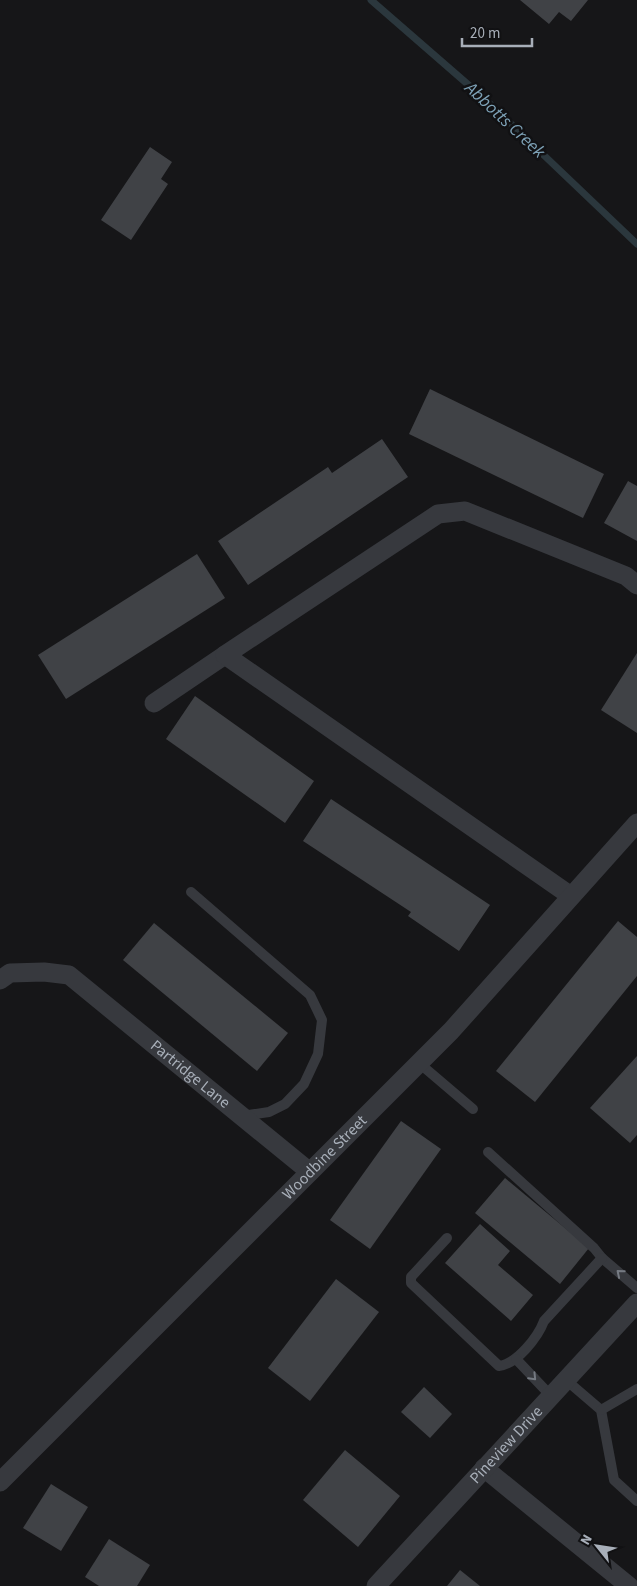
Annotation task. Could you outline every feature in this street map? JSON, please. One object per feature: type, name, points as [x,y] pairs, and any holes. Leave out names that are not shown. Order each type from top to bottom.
[{"type":"street","points":[[154,703],[438,514],[465,511],[626,576],[637,585]]},
{"type":"street","points":[[225,655],[571,896]]},
{"type":"street","name":"Woodbine Street","points":[[0,1482],[451,1031],[637,823]]},
{"type":"street","name":"Partridge Lane","points":[[0,980],[10,973],[44,972],[69,975],[310,1172]]},
{"type":"street","name":"Pineview Drive","points":[[379,1585],[484,1468],[637,1303]]},
{"type":"street","points":[[484,1468],[628,1586]]},
{"type":"lane","points":[[190,892],[310,995],[322,1020],[318,1054],[304,1084],[285,1104],[269,1112],[241,1116]]},
{"type":"lane","points":[[419,1063],[473,1110]]},
{"type":"lane","points":[[488,1152],[637,1288]]},
{"type":"lane","points":[[447,1238],[411,1277],[411,1283],[499,1366],[516,1359],[540,1332],[544,1321],[602,1258]]},
{"type":"lane","points":[[516,1359],[551,1396]]},
{"type":"lane","points":[[566,1380],[601,1410],[614,1480],[637,1501]]},
{"type":"lane","points":[[601,1410],[637,1389]]},
{"type":"building","points":[[520,0],[588,0],[571,21],[559,12],[549,24]]},
{"type":"building","points":[[150,147],[172,162],[161,179],[168,184],[131,240],[101,220]]},
{"type":"building","points":[[430,389],[604,474],[583,518],[409,434]]},
{"type":"building","points":[[382,439],[408,477],[248,585],[218,541],[328,467],[332,473]]},
{"type":"building","points":[[628,481],[637,486],[637,541],[604,523]]},
{"type":"building","points":[[197,554],[225,598],[66,699],[38,655]]},
{"type":"building","points":[[637,653],[637,733],[601,710]]},
{"type":"building","points":[[195,696],[314,781],[285,823],[166,739]]},
{"type":"building","points":[[331,799],[490,905],[459,951],[408,916],[411,912],[303,841]]},
{"type":"building","points":[[618,921],[637,937],[637,976],[535,1102],[496,1071]]},
{"type":"building","points":[[154,923],[288,1033],[257,1071],[123,960]]},
{"type":"building","points":[[637,1056],[637,1135],[630,1143],[590,1108]]},
{"type":"building","points":[[401,1121],[441,1149],[370,1249],[330,1220]]},
{"type":"building","points":[[505,1178],[589,1248],[560,1284],[475,1213]]},
{"type":"building","points":[[480,1224],[510,1251],[498,1265],[533,1295],[511,1321],[445,1263]]},
{"type":"building","points":[[336,1279],[379,1312],[310,1401],[268,1368]]},
{"type":"building","points":[[424,1387],[452,1414],[430,1438],[401,1412]]},
{"type":"building","points":[[345,1450],[400,1496],[358,1547],[303,1500]]},
{"type":"building","points":[[51,1484],[88,1507],[61,1551],[23,1528]]},
{"type":"building","points":[[109,1539],[150,1565],[137,1586],[99,1586],[85,1577]]},
{"type":"building","points":[[460,1570],[480,1586],[447,1586]]},
{"type":"waterway","name":"Abbotts Creek","points":[[371,0],[487,101],[637,244]]}]
